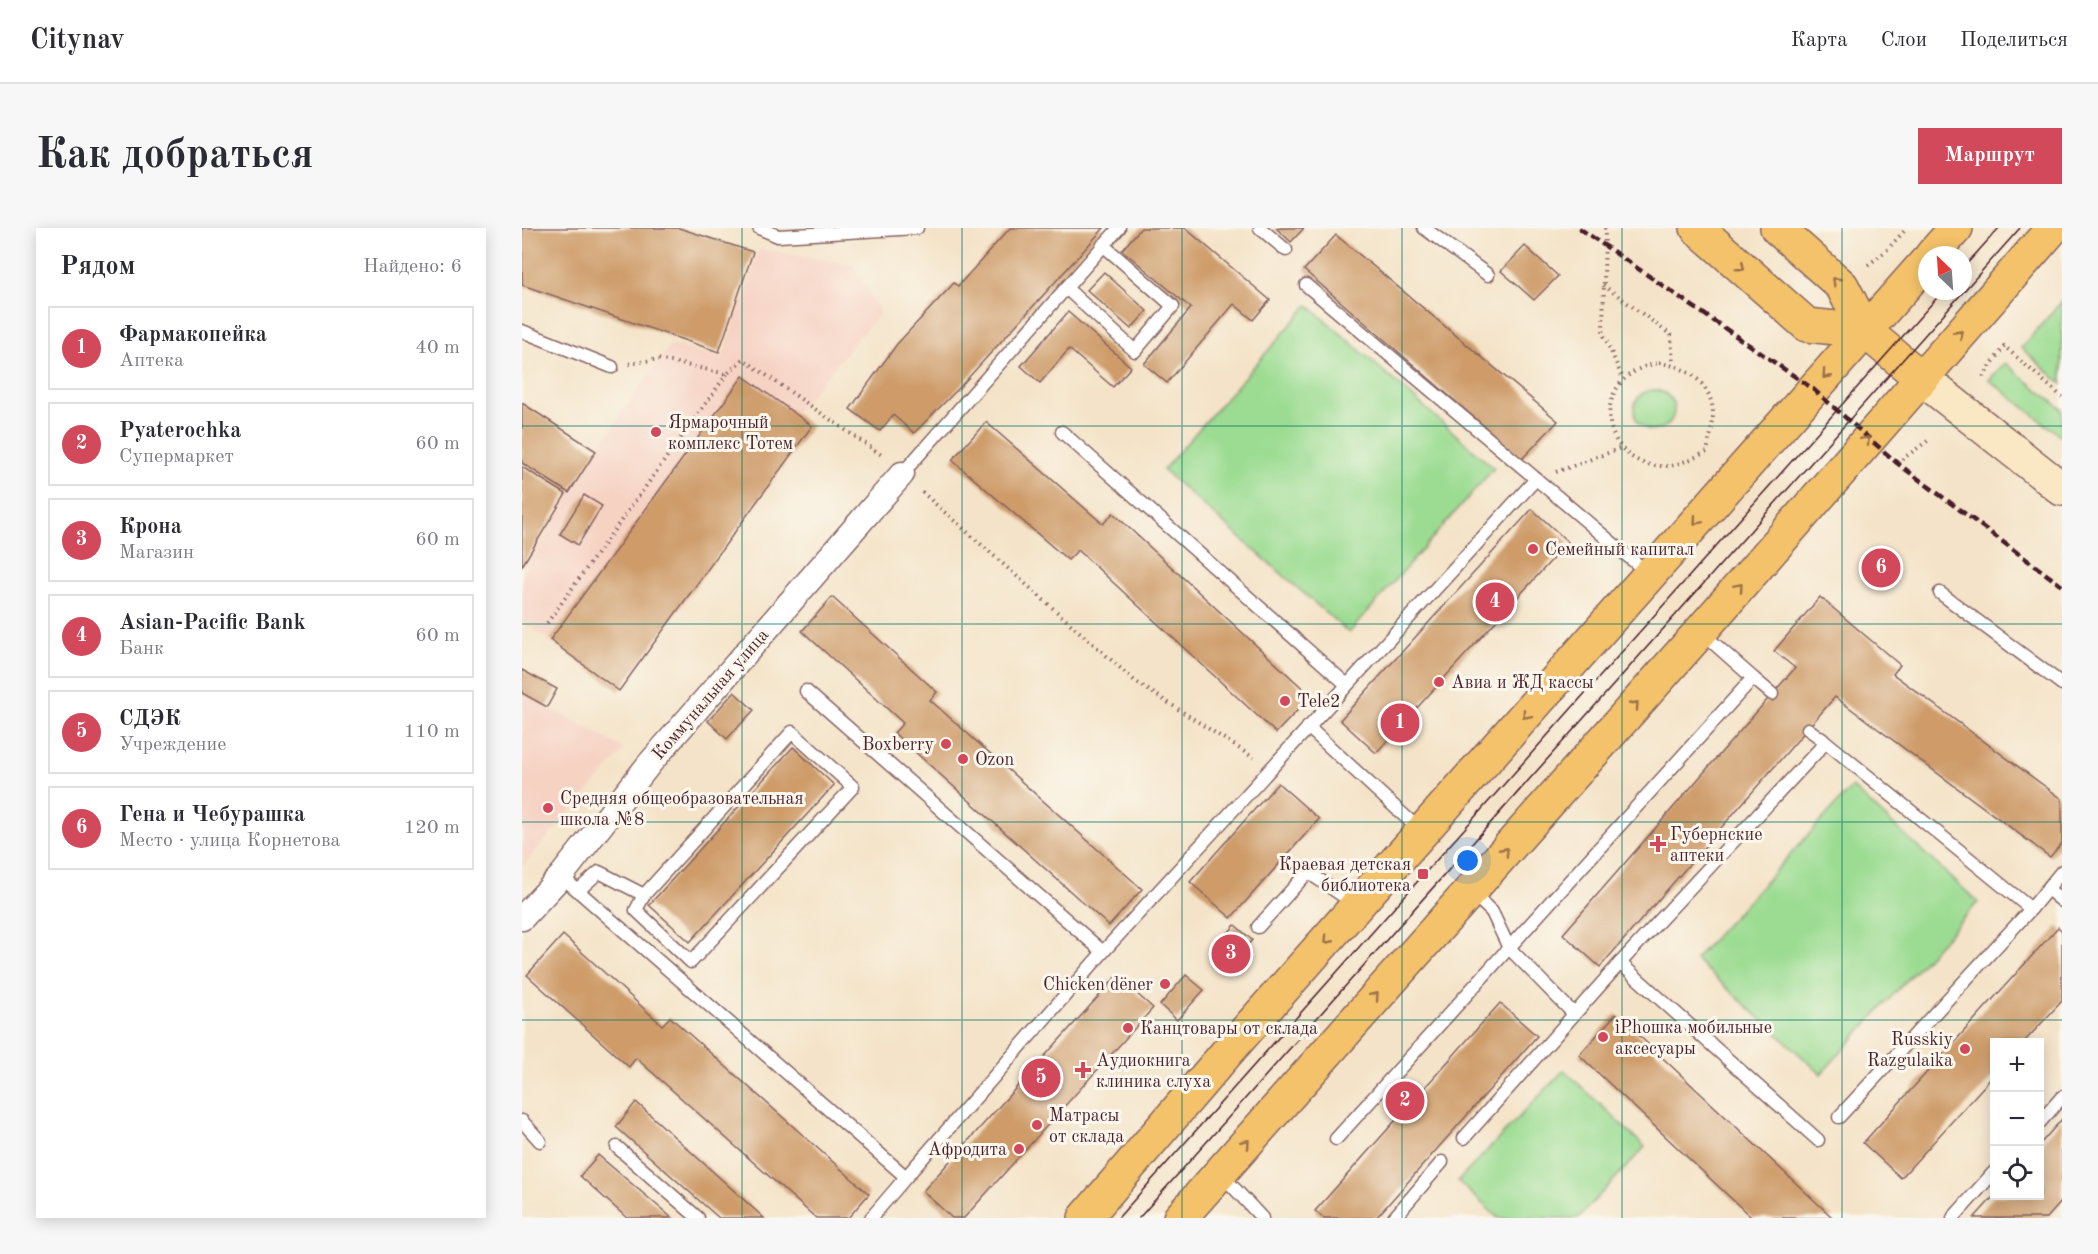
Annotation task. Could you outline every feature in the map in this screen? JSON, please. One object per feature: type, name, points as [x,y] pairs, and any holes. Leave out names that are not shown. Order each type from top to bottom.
[{"type":"main road","points":[[1697,228],[1807,325],[1864,331]]},
{"type":"main road","points":[[1777,228],[1842,286],[1864,331],[2062,489]]},
{"type":"main road","points":[[1940,246],[1956,228]]},
{"type":"main road","points":[[1180,1218],[1700,632],[1920,377],[2053,228]]},
{"type":"main road","points":[[1085,1218],[1229,1050],[1918,271]]},
{"type":"street","name":"Коммунальная улица","points":[[522,918],[571,883],[650,763],[902,474]]},
{"type":"lane","points":[[759,228],[778,236],[917,228]]},
{"type":"lane","points":[[902,474],[1119,228]]},
{"type":"lane","points":[[1260,228],[1286,250]]},
{"type":"lane","points":[[1424,228],[1488,275]]},
{"type":"lane","points":[[1066,288],[1135,351],[1173,306],[1104,245]]},
{"type":"lane","points":[[1306,285],[1650,575]]},
{"type":"lane","points":[[522,331],[612,367]]},
{"type":"lane","points":[[1062,432],[1346,684]]},
{"type":"lane","points":[[871,1218],[1103,952],[1536,479]]},
{"type":"lane","points":[[1940,593],[2062,684]]},
{"type":"lane","points":[[1700,632],[1772,694]]},
{"type":"lane","points":[[1336,1139],[1753,678]]},
{"type":"lane","points":[[806,691],[1103,952]]},
{"type":"lane","points":[[1308,727],[1423,832]]},
{"type":"lane","points":[[1808,729],[2031,909]]},
{"type":"lane","points":[[792,732],[853,787],[691,962],[636,910],[644,895],[792,732]]},
{"type":"lane","points":[[1464,1138],[1620,963],[1826,742]]},
{"type":"lane","points":[[1839,1117],[2031,909],[2062,871]]},
{"type":"lane","points":[[644,895],[599,872],[571,883],[906,1178]]},
{"type":"lane","points":[[1258,927],[1308,872],[1358,906]]},
{"type":"lane","points":[[2048,889],[2062,901]]},
{"type":"lane","points":[[1469,890],[1492,912],[1509,948],[1574,1014]]},
{"type":"lane","points":[[1620,963],[1818,1140]]},
{"type":"lane","points":[[2044,1117],[2062,1097]]},
{"type":"lane","points":[[522,1121],[540,1141]]},
{"type":"lane","points":[[617,1147],[698,1218]]},
{"type":"lane","points":[[1394,1218],[1442,1162]]},
{"type":"lane","points":[[1220,1173],[1262,1218]]},
{"type":"lane","points":[[1953,1218],[1990,1177]]},
{"type":"path","points":[[1605,228],[1603,333],[1623,379]]},
{"type":"path","points":[[1868,265],[1885,252],[1907,228]]},
{"type":"path","points":[[1603,285],[1671,335],[1673,364]]},
{"type":"path","points":[[1983,377],[2004,346],[2062,397]]},
{"type":"path","points":[[612,367],[658,359],[727,374]]},
{"type":"path","points":[[547,622],[727,374],[743,359],[870,445],[1136,682],[1270,768]]},
{"type":"path","points":[[1673,364],[1689,371],[1702,383],[1710,398],[1713,416],[1707,452],[1670,466],[1652,466],[1635,459],[1621,448],[1613,435],[1610,406],[1612,391],[1623,379],[1645,365],[1673,364]]},
{"type":"path","points":[[1897,463],[1929,440]]},
{"type":"path","points":[[1536,479],[1621,448]]},
{"type":"shaded area","name":"Ярмарочный комплекс Тотем","points":[[759,249],[854,265],[880,313],[795,413],[743,376],[550,640],[522,622],[522,574],[596,451],[670,345],[722,358]]},
{"type":"shaded area","name":"Средняя общеобразовательная школа №8","points":[[522,693],[625,749],[522,867]]},
{"type":"green space","points":[[2062,301],[2062,384],[2021,348]]},
{"type":"green space","points":[[1308,305],[1494,468],[1349,633],[1163,470]]},
{"type":"green space","points":[[2005,363],[2062,409],[2062,437],[1989,380]]},
{"type":"green space","points":[[1654,390],[1668,396],[1674,410],[1668,424],[1654,430],[1640,424],[1634,410],[1640,396]]},
{"type":"green space","points":[[1852,787],[1978,902],[1821,1074],[1695,959]]},
{"type":"green space","points":[[1564,1070],[1645,1147],[1578,1218],[1498,1218],[1458,1181]]},
{"type":"building","points":[[522,228],[679,228],[753,252],[719,352],[522,285]]},
{"type":"building","points":[[1010,228],[1104,228],[959,388],[914,433],[893,415],[880,431],[850,409],[897,344],[954,283],[958,286]]},
{"type":"building","points":[[1141,228],[1185,228],[1270,300],[1253,320],[1234,304],[1167,383],[1144,364],[1191,308],[1122,250]]},
{"type":"building","points":[[1276,228],[1304,228],[1291,242]]},
{"type":"building","points":[[1336,235],[1558,421],[1522,459],[1304,270]]},
{"type":"building","points":[[1525,246],[1558,276],[1534,300],[1501,271]]},
{"type":"building","points":[[1104,272],[1147,311],[1131,329],[1087,290]]},
{"type":"building","points":[[1068,312],[1131,367],[1113,387],[1069,349],[1040,383],[1021,366]]},
{"type":"building","points":[[743,376],[812,426],[619,691],[550,640]]},
{"type":"building","points":[[522,403],[596,451],[569,493],[522,463]]},
{"type":"building","points":[[986,422],[1103,524],[1113,513],[1311,696],[1276,733],[1078,550],[1068,560],[952,460]]},
{"type":"building","points":[[522,467],[566,494],[522,566]]},
{"type":"building","points":[[584,495],[602,506],[578,545],[560,534]]},
{"type":"building","points":[[1532,509],[1568,542],[1376,753],[1340,720]]},
{"type":"building","points":[[832,597],[937,692],[930,700],[1142,889],[1109,926],[894,733],[903,723],[802,631]]},
{"type":"building","points":[[1820,597],[1900,665],[1893,674],[2062,799],[2062,843],[2050,857],[1835,697],[1600,967],[1563,934],[1795,668],[1774,651]]},
{"type":"building","points":[[522,670],[557,689],[547,707],[522,693]]},
{"type":"building","points":[[734,692],[754,710],[727,739],[708,721]]},
{"type":"building","points":[[793,747],[834,785],[690,942],[649,905]]},
{"type":"building","points":[[1278,783],[1319,819],[1231,918],[1190,882]]},
{"type":"building","points":[[1235,925],[1252,940],[1236,959],[1219,943]]},
{"type":"building","points":[[2058,927],[2062,931],[2062,1001],[2028,1038],[1990,1038],[1990,1079],[1901,1178],[1863,1143]]},
{"type":"building","points":[[563,935],[662,1025],[670,1017],[869,1194],[848,1218],[816,1218],[636,1058],[629,1067],[527,975]]},
{"type":"building","points":[[1186,975],[1204,990],[1177,1020],[1160,1005]]},
{"type":"building","points":[[1117,976],[1153,1008],[964,1218],[952,1218],[923,1191]]},
{"type":"building","points":[[1500,1003],[1537,1036],[1376,1218],[1324,1218],[1315,1211]]},
{"type":"building","points":[[1616,1014],[1833,1218],[1752,1218],[1579,1055]]},
{"type":"building","points":[[636,1102],[764,1218],[719,1218],[616,1127]]},
{"type":"building","points":[[2062,1119],[2062,1201],[2047,1218],[1974,1218],[1990,1200],[2044,1200],[2044,1139]]},
{"type":"building","points":[[598,1155],[672,1218],[627,1218],[580,1176]]},
{"type":"tram line","points":[[1972,258],[1999,228]]},
{"type":"tram line","points":[[1139,1218],[2020,228]]},
{"type":"tram line","points":[[1118,1218],[1935,300]]},
{"type":"railway","points":[[1579,228],[1813,389],[1897,463],[2062,586]]},
{"type":"place","name":"Ярмарочный комплекс Тотем","points":[[656,432]]},
{"type":"place","name":"Семейный капитал","points":[[1533,549]]},
{"type":"place","name":"Гена и Чебурашка","points":[[1881,568]]},
{"type":"place","name":"Asian-Pacific Bank","points":[[1495,602]]},
{"type":"place","name":"Авиа и ЖД кассы","points":[[1439,682]]},
{"type":"place","name":"Tele2","points":[[1285,701]]},
{"type":"place","name":"Фармакопейка","points":[[1400,723]]},
{"type":"place","name":"Boxberry","points":[[946,744]]},
{"type":"place","name":"Ozon","points":[[963,759]]},
{"type":"place","name":"Средняя общеобразовательная школа №8","points":[[548,808]]},
{"type":"place","name":"Губернские аптеки","points":[[1658,844]]},
{"type":"place","name":"Краевая детская библиотека","points":[[1423,874]]},
{"type":"place","name":"Крона","points":[[1231,954]]},
{"type":"place","name":"Chicken dëner","points":[[1165,984]]},
{"type":"place","name":"Канцтовары от склада","points":[[1128,1028]]},
{"type":"place","name":"iPhoшка мобильные аксесуары","points":[[1603,1037]]},
{"type":"place","name":"Russkiy Razgulaika","points":[[1965,1049]]},
{"type":"place","name":"Аудиокнига клиника слуха","points":[[1083,1070]]},
{"type":"place","name":"СДЭК","points":[[1041,1078]]},
{"type":"place","name":"Pyaterochka","points":[[1405,1101]]},
{"type":"place","name":"Матрасы от склада","points":[[1037,1125]]},
{"type":"place","name":"Афродита","points":[[1019,1149]]}]
